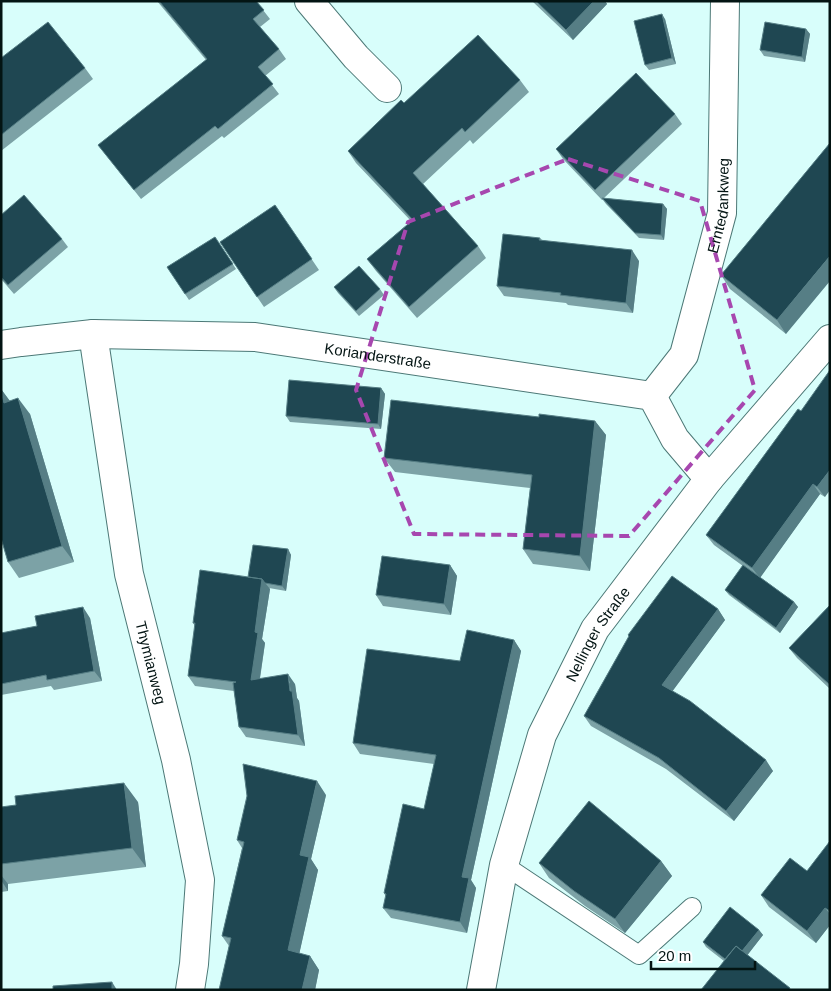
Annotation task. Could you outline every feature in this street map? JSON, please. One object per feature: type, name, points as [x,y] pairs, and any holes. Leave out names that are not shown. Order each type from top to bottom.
[{"type":"street","points":[[309,1],[356,57],[387,88]]},
{"type":"street","name":"Erntedankweg","points":[[652,396],[684,355],[722,213],[726,1]]},
{"type":"street","name":"Korianderstraße","points":[[1,345],[93,334],[255,338],[652,396]]},
{"type":"street","name":"Thymianweg","points":[[93,334],[129,574],[176,760],[200,880],[194,964],[190,990]]},
{"type":"street","name":"Nellinger Straße","points":[[481,990],[504,865],[542,735],[595,630],[710,479],[830,340]]},
{"type":"street","points":[[652,396],[676,439],[710,479]]},
{"type":"lane","points":[[504,865],[639,955],[692,907]]},
{"type":"highlighted area","points":[[568,159],[700,201],[755,390],[629,536],[414,534],[356,390],[408,222]]},
{"type":"building","points":[[159,1],[256,1],[264,10],[253,19],[279,49],[258,67],[273,84],[218,129],[215,126],[134,190],[98,145],[207,59]]},
{"type":"building","points":[[536,1],[594,1],[566,30]]},
{"type":"building","points":[[662,14],[672,58],[645,65],[634,21]]},
{"type":"building","points":[[48,22],[85,68],[1,135],[1,58]]},
{"type":"building","points":[[765,22],[806,29],[802,57],[760,50]]},
{"type":"building","points":[[478,35],[520,80],[465,132],[462,128],[413,173],[478,246],[409,307],[367,259],[413,220],[348,151],[401,100],[404,103]]},
{"type":"building","points":[[636,73],[675,114],[595,190],[556,149]]},
{"type":"building","points":[[830,143],[830,256],[777,320],[721,275]]},
{"type":"building","points":[[24,195],[62,239],[8,285],[1,277],[1,215]]},
{"type":"building","points":[[602,198],[663,204],[661,235],[635,233]]},
{"type":"building","points":[[275,205],[312,259],[257,297],[220,242]]},
{"type":"building","points":[[503,234],[540,238],[539,240],[632,250],[626,303],[497,286]]},
{"type":"building","points":[[215,237],[233,264],[185,294],[167,267]]},
{"type":"building","points":[[359,266],[380,289],[356,311],[334,287]]},
{"type":"building","points":[[830,370],[830,470],[817,487],[813,484],[752,568],[706,535],[798,409],[801,411]]},
{"type":"building","points":[[289,380],[381,388],[378,424],[286,416]]},
{"type":"building","points":[[1,391],[4,403],[18,398],[62,546],[8,562],[1,538]]},
{"type":"building","points":[[391,400],[539,417],[539,414],[595,421],[580,556],[523,549],[532,475],[384,458]]},
{"type":"building","points":[[253,545],[288,549],[282,586],[265,583],[262,579],[248,577]]},
{"type":"building","points":[[382,556],[450,565],[444,604],[376,595]]},
{"type":"building","points":[[743,565],[794,602],[776,628],[725,590]]},
{"type":"building","points":[[200,570],[262,579],[255,632],[258,633],[251,680],[288,674],[298,735],[239,727],[233,683],[236,682],[188,676]]},
{"type":"building","points":[[672,576],[718,609],[662,685],[690,701],[766,760],[726,811],[659,758],[584,716],[628,635]]},
{"type":"building","points":[[830,605],[830,685],[789,648]]},
{"type":"building","points":[[83,607],[94,671],[47,680],[46,675],[1,684],[1,633],[37,626],[35,616]]},
{"type":"building","points":[[467,630],[514,640],[462,877],[469,878],[460,922],[383,908],[386,894],[384,893],[403,804],[424,809],[436,755],[353,743],[367,649],[460,661]]},
{"type":"building","points":[[243,764],[317,781],[300,855],[309,857],[288,950],[310,956],[302,990],[219,990],[231,938],[222,936],[244,842],[237,840],[247,796]]},
{"type":"building","points":[[124,783],[132,848],[1,864],[1,807],[16,805],[15,796]]},
{"type":"building","points":[[589,801],[661,861],[615,919],[574,891],[539,863]]},
{"type":"building","points":[[830,841],[830,911],[825,908],[807,931],[761,895],[790,858],[807,871]]},
{"type":"building","points":[[730,907],[759,930],[742,951],[736,946],[725,959],[703,942]]},
{"type":"building","points":[[736,946],[790,988],[789,990],[701,990]]},
{"type":"building","points":[[112,982],[112,990],[53,990],[53,986]]}]
